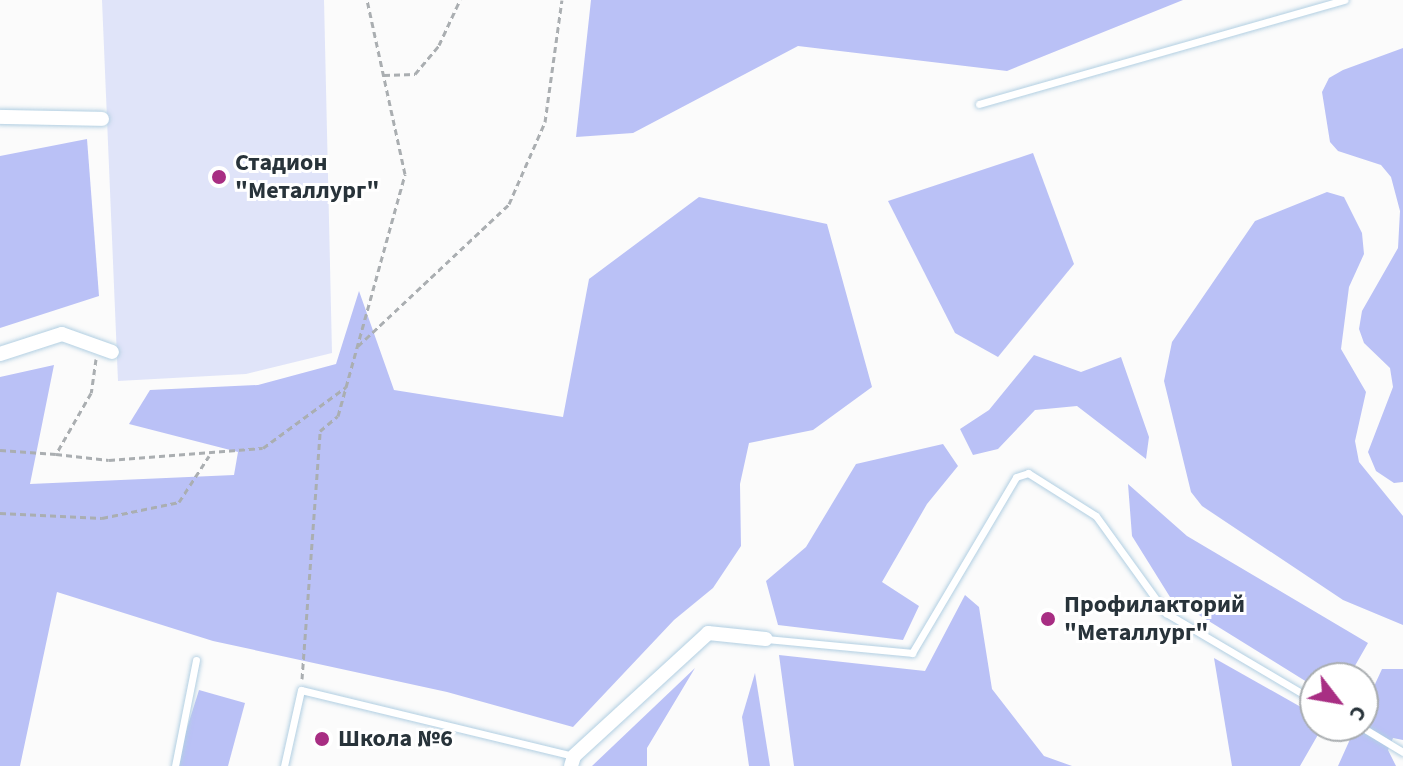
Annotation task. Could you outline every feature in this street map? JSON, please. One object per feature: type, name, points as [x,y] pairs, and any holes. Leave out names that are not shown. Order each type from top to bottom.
[{"type":"street","points":[[0,117],[102,119]]},
{"type":"street","points":[[0,354],[62,334],[105,351]]},
{"type":"street","points":[[572,761],[708,633],[766,639]]},
{"type":"lane","points":[[979,104],[1345,0]]},
{"type":"lane","points":[[766,639],[912,653],[1016,477],[1028,473],[1096,516],[1166,613],[1299,692]]},
{"type":"lane","points":[[175,766],[196,660]]},
{"type":"lane","points":[[284,766],[301,690],[572,761]]},
{"type":"lane","points":[[1379,737],[1403,752]]},
{"type":"path","points":[[301,690],[320,431],[338,416],[405,174],[367,0]]},
{"type":"path","points":[[384,75],[415,74],[439,45],[460,0]]},
{"type":"path","points":[[357,347],[509,204],[545,122],[562,0]]},
{"type":"path","points":[[56,454],[91,393],[105,351]]},
{"type":"path","points":[[0,450],[109,460],[209,456],[263,448],[346,387]]},
{"type":"path","points":[[0,513],[102,518],[179,502],[209,456]]},
{"type":"shaded area","name":"Стадион \"Металлург\"","points":[[102,0],[324,0],[332,353],[246,374],[118,381]]},
{"type":"shaded area","points":[[591,0],[1183,0],[1007,71],[798,46],[633,133],[576,137]]},
{"type":"shaded area","points":[[1403,48],[1403,482],[1394,483],[1376,471],[1368,452],[1393,387],[1390,368],[1364,343],[1359,329],[1362,311],[1398,248],[1400,211],[1391,177],[1381,165],[1338,151],[1330,142],[1322,92],[1329,78],[1343,70]]},
{"type":"shaded area","points":[[87,139],[99,296],[0,328],[0,156]]},
{"type":"shaded area","points":[[1033,153],[1074,264],[998,357],[955,333],[888,201]]},
{"type":"shaded area","points":[[1327,192],[1344,197],[1362,233],[1364,254],[1349,287],[1341,349],[1366,392],[1355,441],[1359,462],[1403,516],[1403,625],[1343,600],[1202,506],[1191,492],[1164,381],[1172,342],[1255,221]]},
{"type":"shaded area","points":[[699,197],[827,224],[872,387],[813,430],[749,443],[740,484],[741,546],[713,588],[674,620],[573,727],[447,692],[213,641],[57,592],[20,766],[0,766],[0,377],[54,365],[30,484],[234,475],[238,452],[129,424],[150,390],[258,385],[336,364],[359,291],[394,390],[563,417],[589,279]]},
{"type":"shaded area","points":[[1034,355],[1081,372],[1121,357],[1149,437],[1146,459],[1077,406],[1035,410],[998,449],[973,455],[960,429],[989,410]]},
{"type":"shaded area","points":[[943,444],[958,466],[927,504],[882,582],[919,606],[903,640],[778,625],[766,581],[806,547],[856,464]]},
{"type":"shaded area","points":[[1128,484],[1187,536],[1368,643],[1357,662],[1299,662],[1299,677],[1170,597],[1132,536]]},
{"type":"shaded area","points":[[965,595],[979,607],[992,689],[1044,756],[1072,766],[794,766],[779,655],[925,671]]},
{"type":"shaded area","points":[[1214,658],[1299,706],[1299,742],[1314,742],[1300,766],[1232,766]]},
{"type":"shaded area","points":[[695,668],[647,748],[647,766],[592,766]]},
{"type":"shaded area","points":[[1382,669],[1403,669],[1403,740],[1393,738],[1388,750],[1396,766],[1338,766],[1349,742],[1379,742],[1379,675]]},
{"type":"shaded area","points":[[755,673],[770,766],[749,766],[742,717]]},
{"type":"shaded area","points":[[199,690],[245,703],[228,766],[175,766]]},
{"type":"place","name":"Стадион \"Металлург\"","points":[[219,177]]},
{"type":"place","name":"Профилакторий \"Металлург\"","points":[[1048,619]]},
{"type":"place","name":"Школа №6","points":[[322,739]]}]
